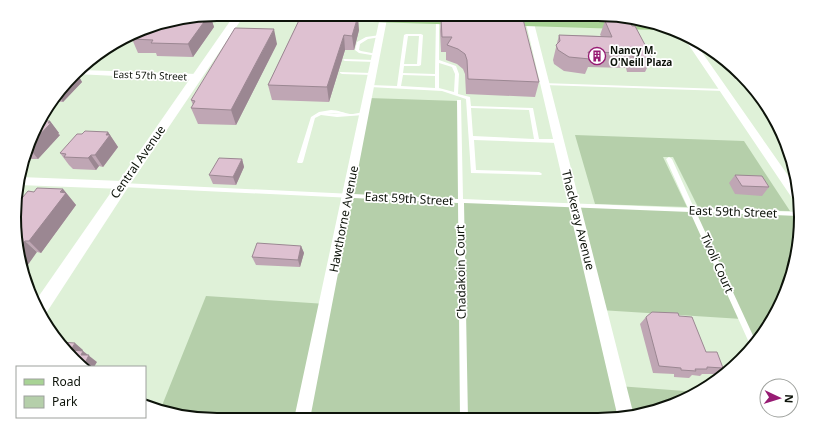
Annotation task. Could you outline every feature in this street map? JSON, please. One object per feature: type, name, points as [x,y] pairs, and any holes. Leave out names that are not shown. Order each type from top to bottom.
[{"type":"main road","points":[[471,21],[639,26]]},
{"type":"street","name":"Central Avenue","points":[[42,306],[122,185],[235,21]]},
{"type":"street","name":"Hawthorne Avenue","points":[[303,413],[349,196],[383,21]]},
{"type":"street","name":"Thackeray Avenue","points":[[530,23],[624,411]]},
{"type":"street","points":[[694,46],[792,190]]},
{"type":"street","name":"East 57th Street","points":[[85,72],[197,77]]},
{"type":"street","name":"East 59th Street","points":[[24,182],[41,187],[122,185]]},
{"type":"lane","points":[[437,90],[437,61],[442,21]]},
{"type":"lane","points":[[399,87],[406,35],[421,35],[419,65],[402,65]]},
{"type":"lane","points":[[375,58],[357,50],[358,43],[367,38],[380,36]]},
{"type":"lane","points":[[345,60],[375,58]]},
{"type":"lane","points":[[437,61],[454,66],[457,74],[456,94]]},
{"type":"lane","points":[[342,73],[372,74]]},
{"type":"lane","points":[[401,74],[437,75]]},
{"type":"lane","points":[[544,84],[724,90]]},
{"type":"lane","points":[[370,86],[437,90],[468,98],[473,172],[540,174]]},
{"type":"lane","name":"Chadakoin Court","points":[[459,102],[464,413]]},
{"type":"lane","points":[[469,107],[531,109],[537,140]]},
{"type":"lane","points":[[300,162],[313,117],[328,110],[348,114],[364,114]]},
{"type":"lane","points":[[471,138],[558,141]]},
{"type":"lane","name":"Tivoli Court","points":[[669,159],[751,338]]},
{"type":"lane","name":"East 59th Street","points":[[122,185],[575,206],[794,214]]},
{"type":"green space","points":[[368,98],[459,101],[460,201],[794,214],[794,230],[784,280],[768,315],[751,338],[742,319],[600,310],[618,386],[688,391],[661,403],[611,413],[204,413],[162,405],[206,296],[326,304]]},
{"type":"green space","points":[[575,135],[744,141],[790,211],[699,209],[673,157],[663,157],[687,207],[595,204]]},
{"type":"building","points":[[205,21],[188,44],[151,43],[153,40],[135,39],[154,31]]},
{"type":"building","points":[[299,21],[356,21],[352,36],[344,35],[327,87],[268,85]]},
{"type":"building","points":[[441,21],[524,21],[539,82],[468,79],[467,60],[465,54],[458,49],[447,45],[452,37],[442,37]]},
{"type":"building","points":[[605,21],[635,26],[652,58],[633,57],[632,53],[588,52],[590,59],[569,57],[558,50],[556,45],[560,41],[559,35],[612,37]]},
{"type":"building","points":[[235,28],[274,29],[231,110],[191,108],[195,101],[191,100]]},
{"type":"building","points":[[46,121],[50,121],[48,123],[51,123],[38,136]]},
{"type":"building","points":[[85,131],[108,132],[106,135],[110,135],[95,155],[91,155],[88,158],[64,157],[66,154],[60,153],[77,134],[82,134]]},
{"type":"building","points":[[219,158],[242,159],[233,177],[209,175]]},
{"type":"building","points":[[735,175],[762,176],[769,187],[742,186]]},
{"type":"building","points":[[37,188],[63,189],[60,192],[66,193],[29,241],[25,241],[23,244],[21,230],[22,198],[28,191],[34,192]]},
{"type":"building","points":[[257,243],[301,246],[298,260],[252,257]]},
{"type":"building","points":[[652,312],[678,313],[679,316],[692,317],[706,352],[717,352],[723,367],[707,367],[707,369],[695,369],[696,371],[659,366],[646,317]]},
{"type":"building","points":[[67,342],[75,343],[72,348]]},
{"type":"building","points":[[73,350],[83,351],[81,355],[89,355],[86,362]]},
{"type":"place","name":"Nancy M. O'Neill Plaza","points":[[597,56]]}]
